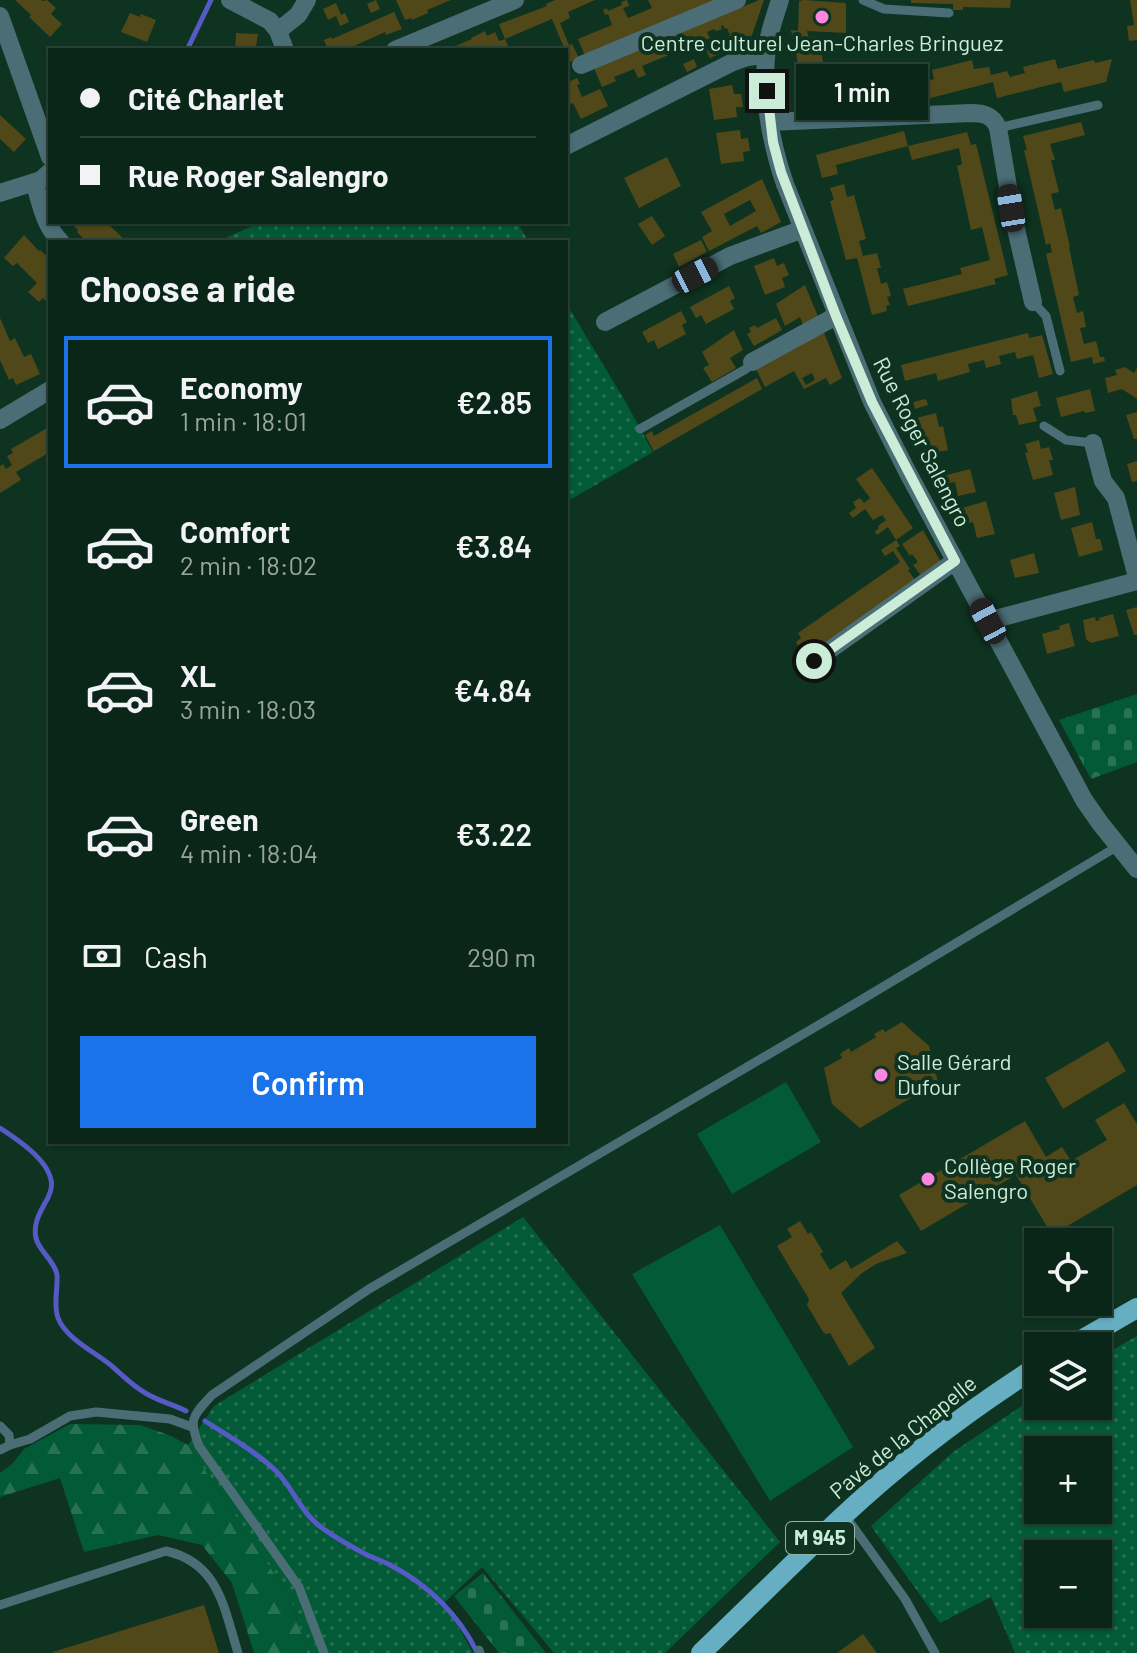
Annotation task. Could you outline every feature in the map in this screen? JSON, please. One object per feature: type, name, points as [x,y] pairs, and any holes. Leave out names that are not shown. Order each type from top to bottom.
[{"type":"main road","points":[[1095,1332],[1137,1308]]},
{"type":"main road","name":"Pavé de la Chapelle","points":[[701,1653],[844,1514],[938,1436],[1024,1375]]},
{"type":"street","points":[[278,31],[298,15],[307,0]]},
{"type":"street","points":[[400,48],[515,0]]},
{"type":"street","points":[[581,65],[737,0]]},
{"type":"street","name":"Rue Roger Salengro","points":[[780,0],[766,54],[766,82],[775,152],[836,316],[877,413],[1084,800],[1137,869]]},
{"type":"street","points":[[232,1],[263,16],[275,26],[284,48]]},
{"type":"street","points":[[0,16],[48,151]]},
{"type":"street","points":[[568,145],[733,62],[766,54]]},
{"type":"street","points":[[770,122],[977,113],[990,117],[998,128],[1013,216],[1033,302]]},
{"type":"street","points":[[0,193],[42,177],[48,225],[59,240]]},
{"type":"street","points":[[605,322],[730,256],[803,229]]},
{"type":"street","points":[[752,362],[836,316]]},
{"type":"street","points":[[3,412],[48,391]]},
{"type":"street","points":[[988,621],[1137,579],[1116,498],[1102,476],[1093,443]]},
{"type":"street","points":[[814,661],[955,561]]},
{"type":"lane","points":[[863,0],[884,9],[949,13]]},
{"type":"lane","points":[[998,128],[1098,105]]},
{"type":"lane","points":[[1033,302],[1046,316],[1060,371]]},
{"type":"lane","points":[[640,429],[746,369],[752,362]]},
{"type":"lane","points":[[1044,426],[1066,440],[1093,443]]},
{"type":"lane","points":[[324,1653],[299,1587],[199,1446],[192,1424],[212,1395],[369,1289],[1118,846]]},
{"type":"lane","points":[[0,1450],[30,1439],[70,1416],[96,1412],[192,1424]]},
{"type":"lane","points":[[0,1426],[9,1435],[10,1445]]},
{"type":"lane","points":[[844,1514],[905,1599],[935,1653]]},
{"type":"lane","points":[[0,1605],[166,1551],[182,1555],[192,1562],[217,1587],[238,1653]]},
{"type":"green space","points":[[257,224],[518,224],[528,240],[221,240]]},
{"type":"green space","points":[[568,306],[625,401],[653,452],[568,501]]},
{"type":"green space","points":[[1137,694],[1137,762],[1091,779],[1059,720]]},
{"type":"green space","points":[[786,1082],[821,1142],[732,1194],[697,1134]]},
{"type":"green space","points":[[523,1217],[780,1542],[665,1653],[554,1653],[482,1567],[445,1602],[473,1653],[307,1653],[291,1599],[188,1445],[214,1406]]},
{"type":"green space","points":[[720,1225],[853,1447],[770,1501],[632,1274]]},
{"type":"green space","points":[[1137,1336],[1137,1653],[1015,1653],[991,1597],[940,1623],[871,1526],[953,1452],[1024,1404],[1024,1420],[1112,1420],[1112,1350]]},
{"type":"green space","points":[[70,1424],[140,1425],[188,1445],[291,1599],[307,1653],[254,1653],[232,1583],[202,1545],[158,1535],[84,1552],[60,1478],[0,1497],[0,1473],[24,1449]]},
{"type":"green space","points":[[483,1573],[546,1653],[499,1653],[454,1596]]},
{"type":"building","points":[[15,0],[47,0],[56,8],[51,14],[62,24],[50,37]]},
{"type":"building","points":[[376,0],[380,9],[371,13],[367,4]]},
{"type":"building","points":[[396,0],[451,0],[412,20],[405,20]]},
{"type":"building","points":[[555,0],[595,0],[568,12],[570,18],[560,23],[569,45],[572,44],[579,58],[570,62],[568,48],[564,48],[552,19],[505,39],[499,24]]},
{"type":"building","points":[[627,0],[629,6],[623,8],[628,18],[652,8],[648,0],[722,0],[585,56],[578,39],[612,25],[603,10],[607,8],[608,11]]},
{"type":"building","points":[[764,0],[750,41],[710,58],[705,48],[730,35],[723,25],[722,29],[707,32],[710,38],[642,66],[646,75],[638,78],[634,69],[614,77],[616,81],[602,87],[594,68]]},
{"type":"building","points":[[911,0],[1011,0],[1010,8],[963,7],[963,10],[953,10],[953,4],[911,3]]},
{"type":"building","points":[[1130,0],[1137,0],[1137,40],[1129,41],[1127,26],[1134,25]]},
{"type":"building","points":[[799,1],[846,3],[846,33],[807,31],[809,38],[815,36],[819,43],[827,80],[820,82],[824,97],[852,90],[849,79],[865,75],[863,67],[879,63],[883,77],[899,74],[897,68],[913,64],[918,83],[934,79],[932,70],[972,60],[974,69],[989,67],[991,75],[1007,71],[1010,77],[1025,73],[1023,67],[1055,59],[1058,69],[1112,59],[1106,82],[1064,92],[1061,82],[997,98],[993,82],[923,100],[920,87],[823,111],[822,106],[812,109],[810,100],[806,101],[791,30],[798,31]]},
{"type":"building","points":[[336,3],[341,15],[345,13],[349,22],[340,26],[336,16],[328,20],[323,9]]},
{"type":"building","points":[[394,12],[402,29],[386,35],[385,32],[355,48],[327,48],[324,40]]},
{"type":"building","points":[[130,13],[156,20],[147,42],[121,32]]},
{"type":"building","points":[[485,31],[487,36],[495,32],[499,41],[505,39],[509,48],[451,48]]},
{"type":"building","points":[[236,33],[258,34],[256,46],[260,48],[235,48]]},
{"type":"building","points":[[694,59],[697,67],[687,72],[683,64]]},
{"type":"building","points":[[577,78],[582,97],[600,89],[608,106],[581,119],[573,103],[568,105],[568,82]]},
{"type":"building","points":[[732,85],[734,94],[741,94],[743,107],[736,107],[737,117],[714,120],[709,89]]},
{"type":"building","points":[[0,115],[26,139],[14,152],[0,139]]},
{"type":"building","points":[[1081,122],[1085,135],[1050,144],[1059,192],[1051,194],[1055,210],[1061,208],[1070,247],[1079,295],[1073,297],[1077,313],[1083,311],[1086,327],[1080,328],[1084,344],[1096,341],[1100,357],[1104,357],[1105,361],[1093,364],[1092,357],[1071,362],[1046,254],[1052,252],[1050,243],[1046,245],[1023,136]]},
{"type":"building","points":[[740,130],[741,139],[748,138],[750,151],[743,152],[744,161],[721,164],[716,133]]},
{"type":"building","points":[[904,131],[908,146],[836,165],[838,174],[822,178],[816,155]]},
{"type":"building","points":[[967,132],[971,145],[976,144],[1008,275],[994,279],[996,284],[908,306],[903,289],[962,274],[960,268],[990,260],[982,227],[971,230],[957,166],[962,164],[959,148],[912,160],[908,146]]},
{"type":"building","points":[[667,157],[681,186],[639,208],[624,178]]},
{"type":"building","points":[[762,179],[781,222],[761,233],[757,226],[709,251],[702,237],[712,231],[701,212]],"holes":[[[750,200],[756,211],[730,226],[724,214]]]},
{"type":"building","points":[[844,184],[847,197],[854,195],[866,239],[859,241],[863,256],[877,253],[881,284],[887,282],[891,296],[887,297],[890,305],[886,306],[887,311],[872,315],[857,258],[846,260],[830,201],[834,200],[830,188]]},
{"type":"building","points":[[652,216],[665,236],[652,245],[638,224]]},
{"type":"building","points":[[108,224],[125,240],[85,240],[74,226]]},
{"type":"building","points":[[24,235],[48,257],[48,303],[43,298],[39,302],[28,292],[37,283],[17,263],[13,266],[4,258]]},
{"type":"building","points":[[701,240],[707,252],[679,267],[673,254]]},
{"type":"building","points":[[774,258],[777,266],[784,263],[789,275],[782,278],[785,287],[765,295],[754,266]]},
{"type":"building","points":[[805,285],[819,319],[804,327],[800,317],[785,326],[776,304]]},
{"type":"building","points":[[729,286],[735,298],[730,301],[734,309],[706,324],[701,315],[696,318],[690,307]]},
{"type":"building","points":[[681,311],[687,322],[682,325],[686,334],[658,349],[654,340],[648,343],[642,332]]},
{"type":"building","points":[[0,318],[10,341],[15,338],[24,357],[31,354],[40,374],[16,385],[13,378],[9,380],[0,360]]},
{"type":"building","points":[[776,318],[782,330],[754,346],[747,334],[751,332],[749,328],[755,325],[757,328]]},
{"type":"building","points":[[734,330],[743,350],[730,358],[736,368],[712,382],[703,368],[709,365],[702,352]]},
{"type":"building","points":[[823,330],[842,378],[830,385],[826,378],[804,389],[794,371],[765,387],[755,367]],"holes":[[[812,373],[815,380],[806,385],[802,378]]]},
{"type":"building","points":[[1028,333],[1029,338],[1042,335],[1053,374],[1039,378],[1033,355],[1017,359],[1015,352],[999,356],[1001,364],[986,368],[984,360],[968,364],[970,372],[938,381],[936,373],[905,381],[901,365]]},
{"type":"building","points":[[1125,367],[1134,373],[1137,368],[1137,399],[1122,389],[1108,393],[1105,378],[1117,375],[1115,370]]},
{"type":"building","points":[[757,378],[762,389],[654,451],[645,435],[652,431],[654,436]]},
{"type":"building","points":[[1090,389],[1095,411],[1061,417],[1056,398]]},
{"type":"building","points":[[1037,391],[1041,406],[1033,408],[1037,421],[1019,425],[1016,415],[1013,415],[1011,399]]},
{"type":"building","points":[[926,399],[928,405],[915,409],[913,402]]},
{"type":"building","points":[[1137,412],[1137,439],[1134,439],[1126,415]]},
{"type":"building","points":[[936,413],[939,427],[943,426],[948,450],[928,454],[924,431],[919,432],[916,418]]},
{"type":"building","points":[[48,428],[48,453],[16,472],[21,480],[0,493],[0,466],[3,464],[6,469],[12,465],[7,456],[13,453],[11,449]]},
{"type":"building","points":[[1039,440],[1041,449],[1049,447],[1053,475],[1033,480],[1025,444]]},
{"type":"building","points":[[1137,461],[1137,481],[1132,482],[1127,464]]},
{"type":"building","points":[[872,468],[913,528],[896,540],[888,527],[877,535],[875,532],[886,520],[882,515],[873,520],[865,509],[853,518],[849,513],[856,508],[853,502],[860,498],[864,503],[870,498],[856,479]]},
{"type":"building","points":[[970,469],[976,492],[958,496],[955,482],[945,484],[943,476]]},
{"type":"building","points":[[1075,487],[1080,515],[1061,520],[1054,493]]},
{"type":"building","points":[[986,501],[995,534],[977,538],[973,522],[966,524],[962,508]]},
{"type":"building","points":[[1092,522],[1096,539],[1100,539],[1103,550],[1079,557],[1071,528]]},
{"type":"building","points":[[923,530],[942,564],[922,577],[913,565],[918,562],[902,544]]},
{"type":"building","points":[[896,540],[900,546],[896,548],[915,580],[805,656],[796,642],[801,638],[798,633],[900,562],[893,551],[885,556],[881,550]]},
{"type":"building","points":[[1034,553],[1039,573],[1015,578],[1010,560]]},
{"type":"building","points":[[1137,607],[1137,635],[1134,635],[1126,610]]},
{"type":"building","points":[[1113,614],[1119,636],[1091,643],[1086,639],[1083,620],[1095,617],[1096,621]]},
{"type":"building","points":[[1069,623],[1075,646],[1047,654],[1042,634]]},
{"type":"building","name":"Salle Gérard Dufour","points":[[902,1022],[929,1046],[938,1082],[860,1128],[832,1104],[824,1068],[842,1058],[840,1054],[849,1048],[851,1052],[876,1037],[874,1034],[883,1029],[885,1032]]},
{"type":"building","points":[[1108,1041],[1126,1071],[1063,1109],[1045,1078]]},
{"type":"building","points":[[1124,1103],[1137,1124],[1137,1185],[1064,1228],[1048,1228],[1016,1175],[921,1231],[899,1195],[1025,1121],[1046,1157],[1062,1147],[1071,1161],[1107,1140],[1095,1120]]},
{"type":"building","points":[[800,1221],[808,1234],[811,1232],[830,1270],[846,1260],[851,1269],[897,1241],[907,1253],[876,1264],[841,1293],[875,1348],[849,1366],[830,1333],[823,1332],[807,1305],[809,1299],[777,1246],[792,1237],[787,1229]]},
{"type":"building","points":[[204,1605],[219,1653],[53,1653],[53,1652]]},
{"type":"building","points":[[863,1634],[877,1653],[837,1653]]},
{"type":"waterway","points":[[188,48],[211,0]]},
{"type":"waterway","points":[[0,1128],[38,1157],[51,1180],[50,1192],[37,1220],[35,1233],[37,1242],[56,1270],[56,1307],[62,1326],[138,1388],[186,1411]]},
{"type":"waterway","points":[[205,1421],[275,1470],[305,1511],[323,1528],[405,1574],[430,1592],[452,1614],[477,1652]]},
{"type":"place","name":"Centre culturel Jean-Charles Bringuez","points":[[822,17]]},
{"type":"place","name":"Salle Gérard Dufour","points":[[881,1075]]},
{"type":"place","name":"Collège Roger Salengro","points":[[928,1179]]},
{"type":"route","points":[[767,91],[773,142],[781,172],[836,316],[872,402],[955,561],[814,661]]}]
